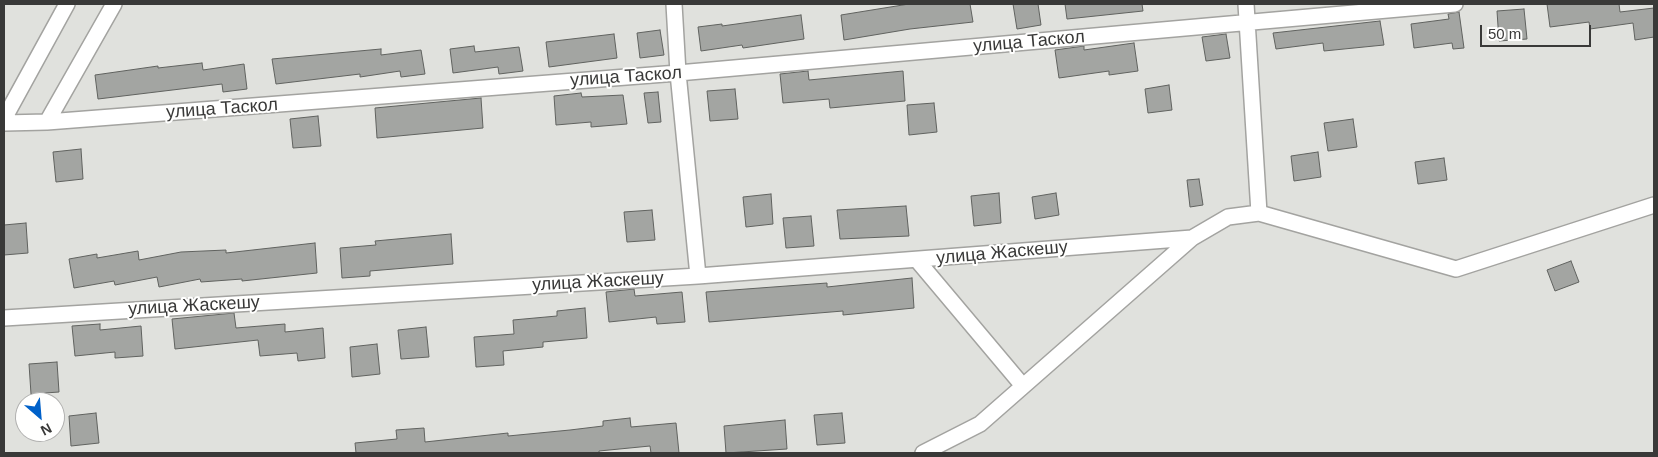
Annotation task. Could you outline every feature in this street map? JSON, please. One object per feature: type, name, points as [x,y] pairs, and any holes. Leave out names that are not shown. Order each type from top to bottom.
[{"type":"street","points":[[4,121],[67,4]]},
{"type":"street","points":[[47,122],[114,4]]},
{"type":"street","points":[[674,4],[678,74],[698,276]]},
{"type":"street","points":[[1246,4],[1259,212]]},
{"type":"street","name":"улица Таскол","points":[[4,121],[47,122],[678,74],[1455,4]]},
{"type":"street","points":[[923,453],[980,424],[1192,238],[1228,217],[1259,212],[1456,269],[1654,206]]},
{"type":"street","name":"улица Жаскешу","points":[[4,318],[698,276],[1192,238]]},
{"type":"street","points":[[917,260],[1023,386]]},
{"type":"building","points":[[909,4],[970,4],[973,22],[910,29],[844,40],[841,15]]},
{"type":"building","points":[[1013,4],[1038,4],[1041,25],[1017,29]]},
{"type":"building","points":[[1065,4],[1142,4],[1143,11],[1067,19]]},
{"type":"building","points":[[1547,4],[1619,4],[1620,12],[1654,8],[1654,37],[1635,40],[1633,23],[1590,29],[1589,22],[1550,27]]},
{"type":"building","points":[[1524,9],[1527,39],[1499,41],[1497,11]]},
{"type":"building","points":[[1459,12],[1464,48],[1453,49],[1452,43],[1414,48],[1411,24],[1449,19],[1448,14]]},
{"type":"building","points":[[801,15],[804,39],[743,48],[742,45],[701,51],[698,27],[722,24],[722,26]]},
{"type":"building","points":[[1380,21],[1384,45],[1324,51],[1323,43],[1276,49],[1273,33]]},
{"type":"building","points":[[660,30],[664,55],[640,58],[637,33]]},
{"type":"building","points":[[614,34],[617,58],[549,67],[546,42]]},
{"type":"building","points":[[1226,34],[1230,58],[1206,61],[1202,37]]},
{"type":"building","points":[[1134,43],[1138,71],[1109,75],[1109,71],[1059,78],[1055,50],[1084,46],[1084,50]]},
{"type":"building","points":[[474,46],[475,52],[519,47],[523,71],[499,74],[498,67],[453,73],[450,49]]},
{"type":"building","points":[[381,49],[381,55],[421,50],[425,74],[401,77],[400,71],[360,77],[360,74],[276,84],[272,59]]},
{"type":"building","points":[[202,63],[203,70],[244,64],[247,89],[223,92],[222,84],[98,99],[95,75],[158,66],[158,68]]},
{"type":"building","points":[[808,71],[809,80],[903,71],[905,101],[830,108],[829,99],[783,103],[780,74]]},
{"type":"building","points":[[1169,85],[1172,110],[1148,113],[1145,89]]},
{"type":"building","points":[[735,89],[738,119],[710,121],[707,91]]},
{"type":"building","points":[[658,92],[661,122],[648,123],[644,93]]},
{"type":"building","points":[[581,93],[582,97],[623,95],[627,124],[591,127],[591,122],[556,125],[554,96]]},
{"type":"building","points":[[481,98],[483,128],[377,138],[375,108]]},
{"type":"building","points":[[934,103],[937,132],[909,135],[907,105]]},
{"type":"building","points":[[318,116],[321,146],[293,148],[290,119]]},
{"type":"building","points":[[1353,119],[1357,147],[1328,151],[1324,123]]},
{"type":"building","points":[[81,149],[83,179],[56,182],[53,152]]},
{"type":"building","points":[[1318,152],[1321,177],[1294,181],[1291,156]]},
{"type":"building","points":[[1444,158],[1447,180],[1418,184],[1415,162]]},
{"type":"building","points":[[1199,179],[1203,205],[1190,207],[1187,180]]},
{"type":"building","points":[[999,193],[1001,223],[974,226],[971,196]]},
{"type":"building","points":[[1056,193],[1059,215],[1035,219],[1032,197]]},
{"type":"building","points":[[771,194],[773,224],[746,227],[743,197]]},
{"type":"building","points":[[906,206],[909,236],[840,239],[837,210]]},
{"type":"building","points":[[652,210],[655,240],[627,242],[624,212]]},
{"type":"building","points":[[811,216],[814,246],[786,248],[783,218]]},
{"type":"building","points":[[26,223],[28,253],[4,255],[4,225]]},
{"type":"building","points":[[451,234],[453,264],[370,271],[370,276],[342,278],[340,248],[376,245],[375,241]]},
{"type":"building","points":[[315,243],[317,273],[242,281],[242,279],[201,282],[200,279],[159,287],[157,277],[115,285],[114,281],[74,288],[69,259],[97,254],[97,258],[138,251],[139,260],[181,252],[226,250],[226,253]]},
{"type":"building","points":[[1571,261],[1579,282],[1555,291],[1547,270]]},
{"type":"building","points":[[912,278],[914,308],[843,315],[843,311],[709,322],[706,292],[827,283],[827,287]]},
{"type":"building","points":[[634,289],[635,296],[682,292],[685,322],[657,324],[656,317],[609,322],[606,292]]},
{"type":"building","points":[[585,308],[587,338],[543,342],[543,347],[503,351],[504,365],[476,367],[474,337],[514,334],[513,320],[557,316],[557,311]]},
{"type":"building","points":[[234,313],[236,328],[285,324],[285,332],[323,328],[325,358],[298,361],[297,353],[260,356],[258,340],[175,349],[172,319]]},
{"type":"building","points":[[100,324],[100,330],[141,326],[143,356],[115,358],[115,352],[75,356],[72,326]]},
{"type":"building","points":[[426,327],[429,357],[401,359],[398,330]]},
{"type":"building","points":[[377,344],[380,374],[352,377],[350,347]]},
{"type":"building","points":[[57,362],[59,392],[31,392],[29,364]]},
{"type":"building","points":[[96,413],[99,443],[71,446],[69,416]]},
{"type":"building","points":[[842,413],[845,443],[817,445],[814,415]]},
{"type":"building","points":[[630,418],[631,427],[676,423],[679,453],[651,453],[650,446],[599,451],[599,453],[356,453],[355,443],[397,439],[396,430],[424,428],[425,442],[508,433],[508,436],[570,430],[603,426],[603,421]]},
{"type":"building","points":[[785,420],[787,449],[726,453],[724,426]]}]
